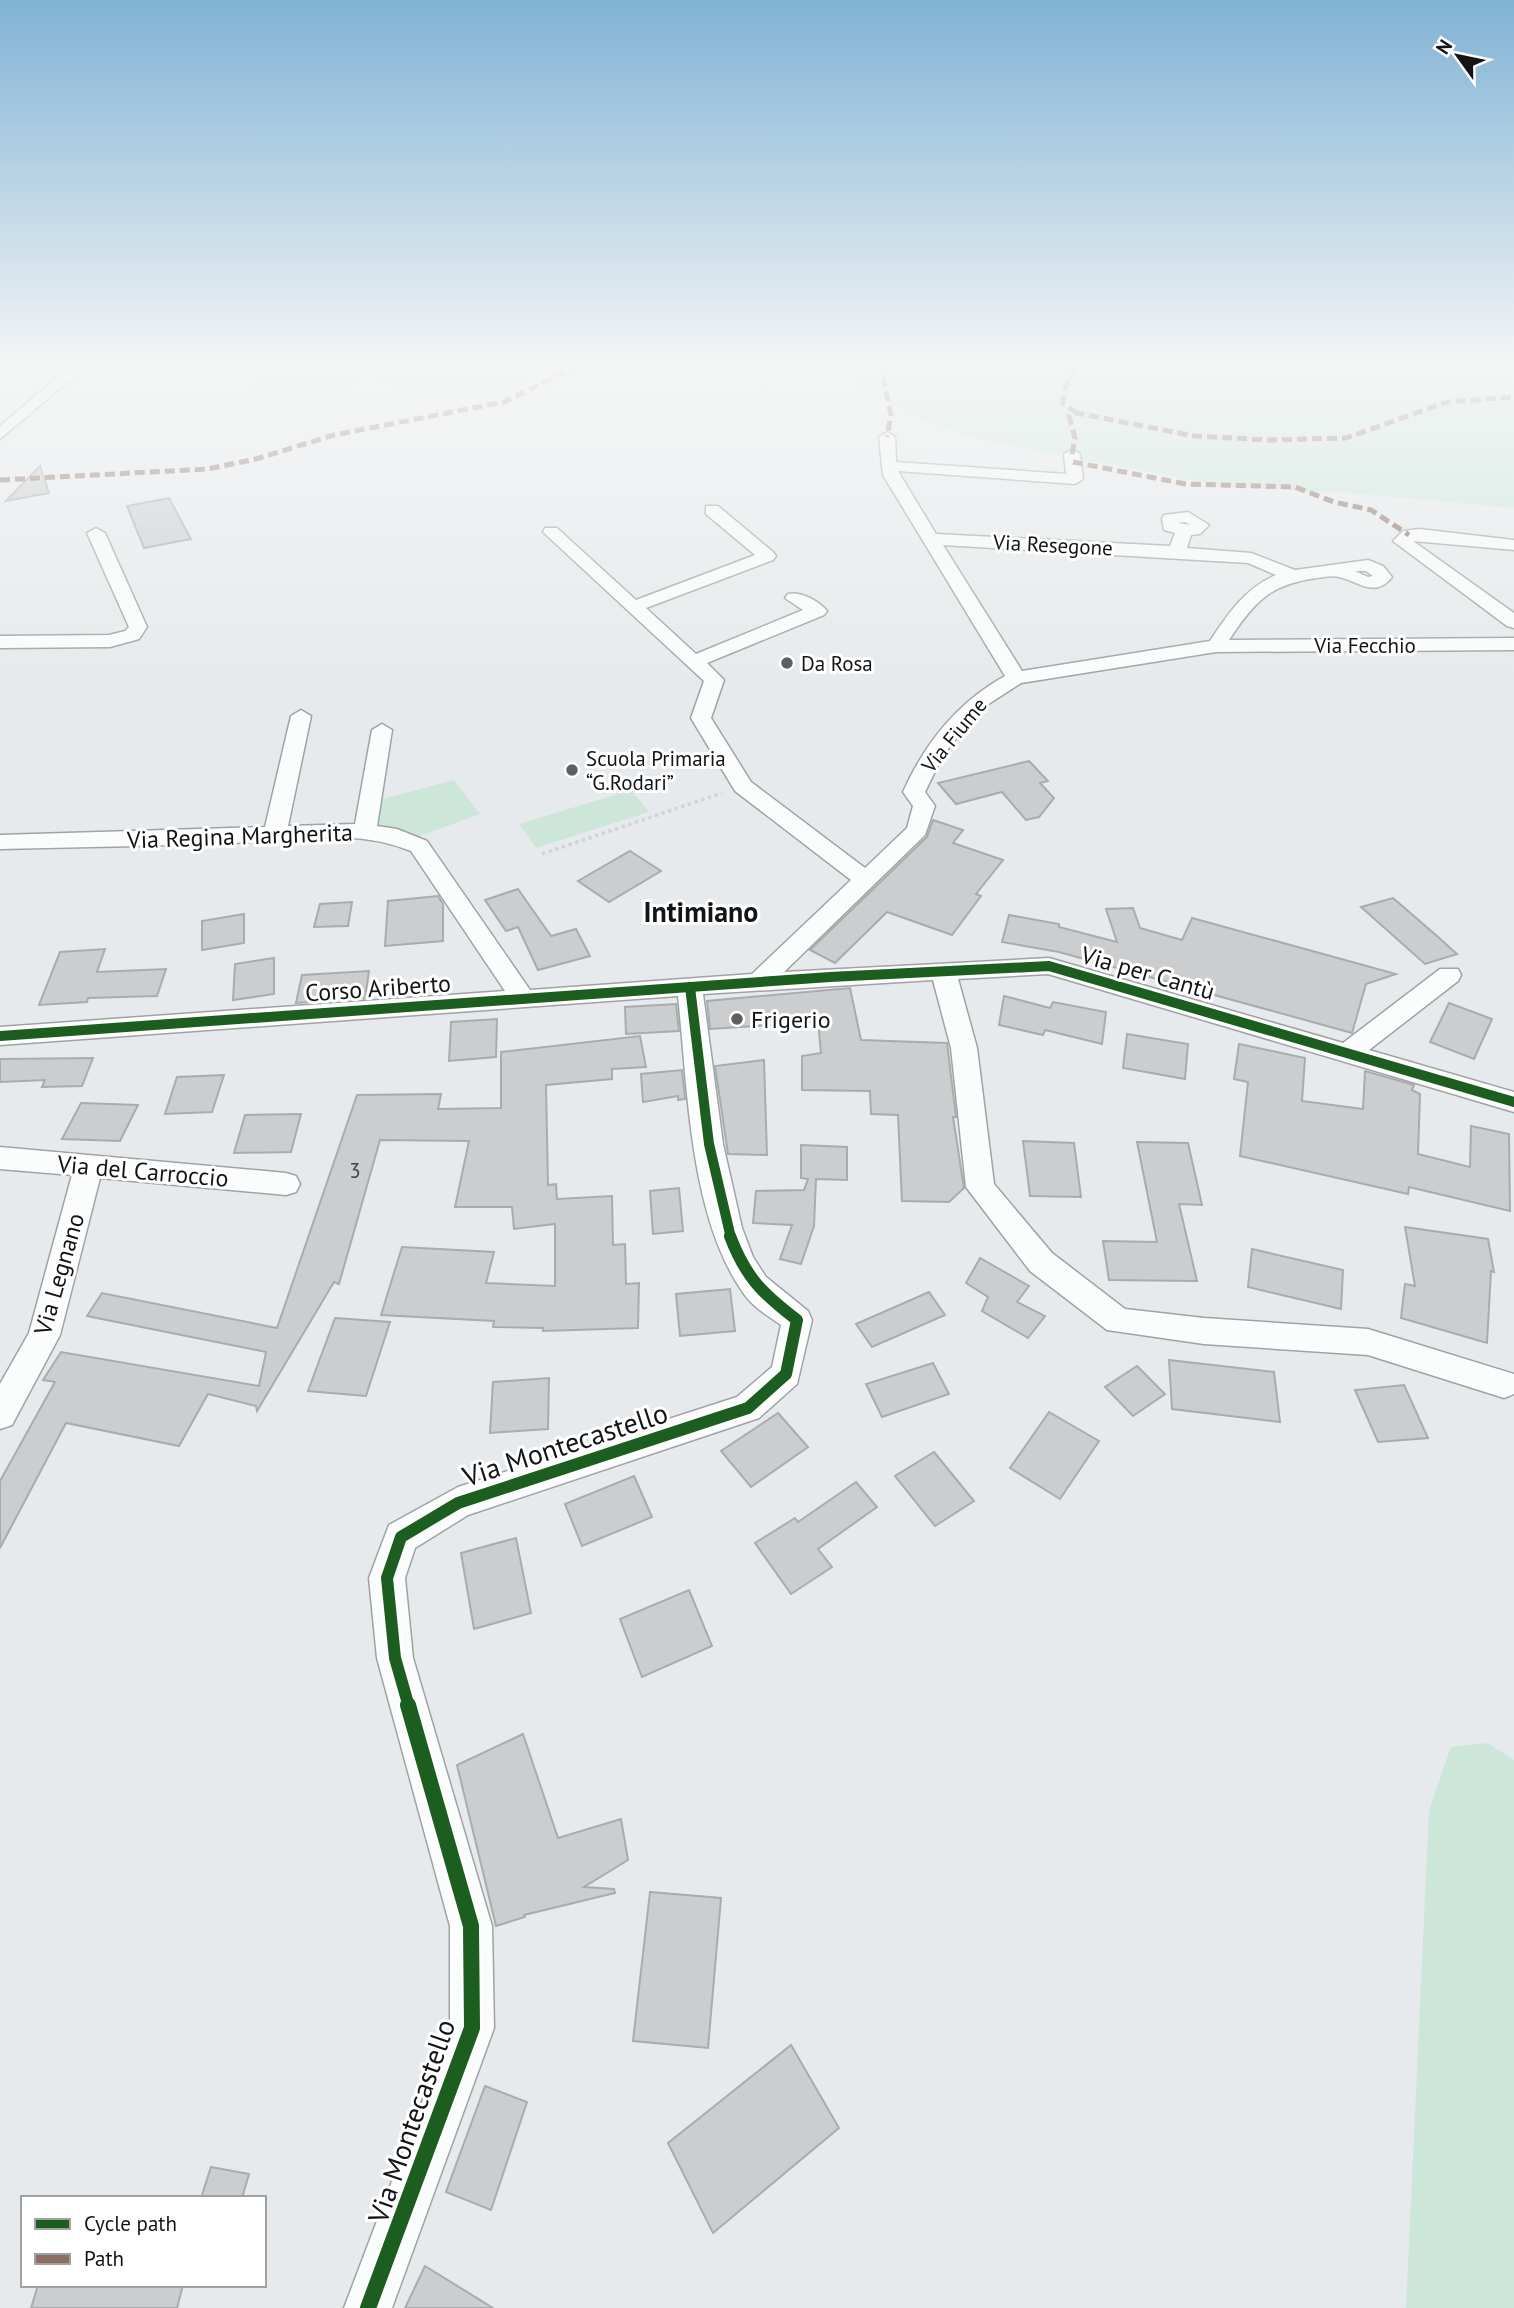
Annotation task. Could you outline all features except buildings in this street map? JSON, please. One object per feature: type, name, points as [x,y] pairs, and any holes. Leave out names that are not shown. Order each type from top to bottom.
[{"type":"street","points":[[890,470],[929,539],[1016,678]]},
{"type":"street","points":[[941,470],[1075,479],[1074,470]]},
{"type":"street","points":[[633,607],[767,556],[712,510]]},
{"type":"street","points":[[1177,552],[1184,531]]},
{"type":"street","points":[[551,532],[713,680],[701,718],[743,786],[866,880]]},
{"type":"street","points":[[0,642],[110,641],[132,635],[138,627],[96,533]]},
{"type":"street","points":[[1514,545],[1419,534],[1409,535],[1402,541],[1514,622]]},
{"type":"street","name":"Via Resegone","points":[[929,539],[1251,558],[1289,574]]},
{"type":"street","points":[[1216,646],[1255,592],[1289,574],[1345,572]]},
{"type":"street","points":[[693,662],[818,611],[794,598]]},
{"type":"street","name":"Via Fecchio","points":[[1216,646],[1514,644]]},
{"type":"street","name":"Via Fiume","points":[[759,982],[917,830],[924,806],[914,792],[930,758],[992,689],[1016,678],[1216,646]]},
{"type":"street","points":[[275,833],[301,716]]},
{"type":"street","points":[[365,832],[382,730]]},
{"type":"street","name":"Via Regina Margherita","points":[[0,842],[336,829],[388,834],[419,846],[457,898],[523,999]]},
{"type":"street","name":"Via per Cantù","points":[[759,982],[1049,966],[1514,1102]]},
{"type":"street","points":[[943,971],[964,1048],[980,1187],[1041,1262],[1118,1321],[1204,1331],[1368,1342],[1504,1384]]},
{"type":"street","points":[[1348,1053],[1449,975]]},
{"type":"street","name":"Corso Ariberto","points":[[0,1036],[759,982]]},
{"type":"street","name":"Via Montecastello","points":[[368,2308],[472,2028],[471,1926],[395,1658],[387,1578],[401,1538],[458,1503],[748,1408],[786,1374],[797,1320],[755,1286],[736,1252],[715,1180],[690,987]]},
{"type":"street","name":"Via del Carroccio","points":[[0,1158],[286,1184]]},
{"type":"street","name":"Via Legnano","points":[[0,1415],[44,1335],[89,1166]]},
{"type":"path","points":[[542,854],[743,786]]},
{"type":"green space","points":[[1138,470],[1514,470],[1514,508],[1350,493],[1228,487]]},
{"type":"green space","points":[[454,780],[480,814],[420,836],[425,844],[366,832],[371,802]]},
{"type":"green space","points":[[631,790],[649,812],[536,848],[519,824]]},
{"type":"green space","points":[[1488,1743],[1514,1760],[1514,2308],[1406,2308],[1429,1810],[1451,1747]]},
{"type":"marked path","points":[[0,480],[194,470]]},
{"type":"marked path","points":[[1113,470],[1186,484],[1295,487],[1334,502],[1371,510],[1409,535]]},
{"type":"cycle path","points":[[0,1036],[830,977],[1049,966],[1514,1102]]},
{"type":"cycle path","points":[[368,2308],[472,2028],[471,1926],[395,1658],[387,1578],[401,1537],[458,1503],[748,1408],[786,1374],[797,1320],[755,1286],[740,1261],[727,1228],[709,1144],[690,987]]},
{"type":"place","name":"Da Rosa","points":[[787,663]]},
{"type":"place","name":"Scuola Primaria “G.Rodari”","points":[[572,770]]},
{"type":"place","name":"Frigerio","points":[[737,1019]]},
{"type":"district","name":"Intimiano","points":[[701,911]]}]
